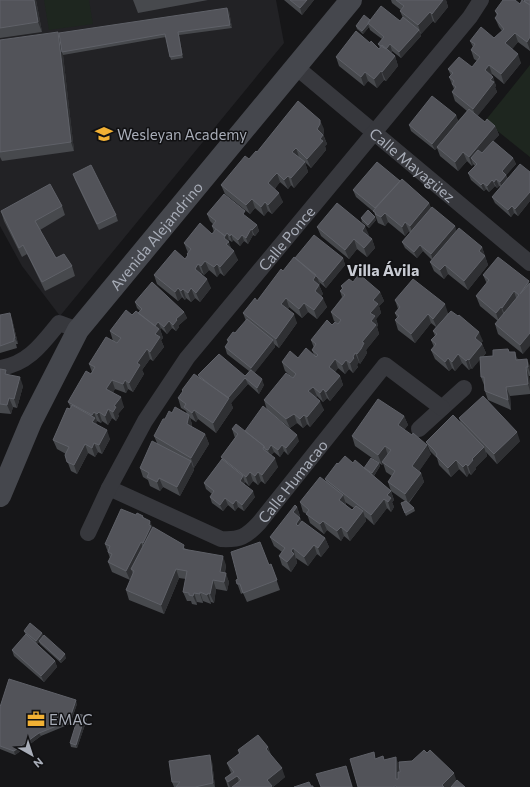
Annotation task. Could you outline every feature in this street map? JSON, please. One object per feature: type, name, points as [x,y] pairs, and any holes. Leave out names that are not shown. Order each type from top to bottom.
[{"type":"street","name":"Avenida Alejandrino","points":[[0,496],[31,422],[78,330],[351,0]]},
{"type":"street","name":"Calle Ponce","points":[[88,533],[109,488],[145,421],[187,358],[373,132],[470,17],[481,0]]},
{"type":"street","name":"Calle Mayagüez","points":[[296,67],[530,263]]},
{"type":"street","points":[[0,368],[16,365],[25,360],[43,343],[59,323],[78,330]]},
{"type":"street","name":"Calle Humacao","points":[[109,488],[221,539],[235,540],[248,535],[259,523],[385,365],[442,408]]},
{"type":"street","points":[[419,429],[464,388]]},
{"type":"shaded area","name":"Wesleyan Academy","points":[[0,0],[276,0],[284,43],[60,316],[22,266],[0,226]]},
{"type":"shaded area","points":[[44,0],[89,0],[93,24],[49,30]]},
{"type":"shaded area","points":[[530,65],[530,157],[485,121]]},
{"type":"building","points":[[0,0],[34,0],[38,22],[0,28]]},
{"type":"building","points":[[290,0],[307,0],[300,8]]},
{"type":"building","points":[[396,0],[443,0],[432,14],[430,12],[418,25],[400,11],[404,6]]},
{"type":"building","points":[[503,0],[515,0],[520,4],[522,0],[530,5],[530,37],[527,42],[515,33],[505,43],[518,54],[501,74],[489,65],[485,70],[493,77],[490,80],[494,82],[473,109],[452,92],[456,87],[452,84],[454,81],[449,77],[453,73],[448,69],[459,57],[472,67],[480,57],[471,50],[475,44],[470,41],[481,27],[494,38],[504,29],[495,18],[498,14],[495,11]]},
{"type":"building","points":[[530,0],[530,5],[524,1]]},
{"type":"building","points":[[381,6],[400,21],[403,17],[419,30],[399,52],[390,44],[386,49],[378,44],[384,37],[368,23]]},
{"type":"building","points":[[227,8],[230,25],[178,32],[182,55],[170,57],[165,34],[62,52],[59,33]]},
{"type":"building","points":[[364,15],[370,20],[362,31],[356,26]]},
{"type":"building","points":[[356,31],[370,43],[371,41],[379,49],[382,45],[395,56],[374,79],[365,72],[361,77],[336,57]]},
{"type":"building","points":[[58,32],[71,142],[0,152],[0,40]]},
{"type":"building","points":[[432,96],[456,115],[432,144],[409,125]]},
{"type":"building","points":[[298,101],[320,120],[320,124],[317,129],[323,135],[320,139],[323,141],[307,159],[296,148],[292,152],[305,162],[291,178],[288,176],[284,180],[277,173],[273,177],[268,183],[279,193],[268,205],[265,202],[261,207],[252,199],[246,205],[221,185],[245,156],[249,159],[256,151],[257,152]]},
{"type":"building","points":[[469,109],[485,122],[487,119],[495,126],[469,157],[463,152],[455,162],[437,147]]},
{"type":"building","points":[[493,141],[513,158],[502,171],[506,175],[500,182],[496,179],[494,182],[492,180],[487,186],[483,183],[481,185],[468,173],[477,164],[471,158],[478,150],[482,153]]},
{"type":"building","points":[[377,162],[400,181],[375,208],[353,190]]},
{"type":"building","points":[[520,164],[530,172],[530,192],[515,209],[512,206],[508,210],[492,197]]},
{"type":"building","points":[[91,165],[116,215],[97,224],[73,174]]},
{"type":"building","points":[[402,179],[429,203],[410,226],[405,222],[402,227],[385,213],[381,217],[373,211]]},
{"type":"building","points":[[50,184],[62,206],[35,221],[56,258],[64,254],[72,266],[42,282],[23,245],[19,248],[1,211]]},
{"type":"building","points":[[224,194],[245,211],[243,214],[257,225],[252,230],[251,229],[246,238],[242,235],[238,240],[231,234],[230,236],[227,233],[225,236],[212,226],[216,221],[207,214]]},
{"type":"building","points":[[337,203],[365,226],[362,231],[372,239],[364,248],[354,239],[345,250],[317,227]]},
{"type":"building","points":[[432,207],[455,226],[431,254],[420,245],[414,252],[402,242]]},
{"type":"building","points":[[368,210],[375,217],[368,225],[361,218]]},
{"type":"building","points":[[200,223],[212,234],[216,229],[225,236],[224,238],[229,242],[226,244],[234,251],[220,267],[217,264],[214,267],[205,261],[201,266],[198,264],[195,269],[207,279],[196,293],[191,288],[188,293],[183,289],[181,291],[178,288],[175,292],[154,275],[175,250],[185,259],[191,249],[184,243]]},
{"type":"building","points":[[459,228],[482,247],[479,251],[485,256],[464,281],[445,265],[440,270],[430,262]]},
{"type":"building","points":[[314,235],[343,258],[323,282],[295,258]]},
{"type":"building","points":[[294,257],[316,275],[313,280],[319,285],[315,291],[323,298],[314,310],[304,303],[299,309],[286,298],[281,304],[294,314],[276,339],[243,313],[255,298],[257,301],[281,269],[283,271]]},
{"type":"building","points":[[498,257],[529,281],[520,294],[530,283],[530,333],[520,345],[495,324],[519,295],[514,291],[502,308],[501,307],[496,313],[476,296],[489,280],[483,275]]},
{"type":"building","points":[[359,274],[380,292],[373,300],[378,304],[370,313],[375,316],[371,321],[376,325],[362,342],[364,343],[361,349],[357,354],[355,353],[354,358],[350,363],[346,360],[342,365],[335,359],[329,367],[340,376],[326,392],[323,389],[320,393],[313,387],[308,391],[320,401],[307,417],[304,415],[300,419],[294,414],[286,419],[264,400],[286,373],[293,378],[296,374],[282,362],[290,351],[298,358],[306,348],[316,357],[318,355],[312,350],[316,344],[311,340],[327,320],[332,325],[335,322],[338,324],[341,320],[331,312],[345,295],[340,291],[343,288],[341,286],[349,279],[353,282]]},
{"type":"building","points":[[413,279],[445,304],[433,319],[428,314],[411,334],[395,320],[399,316],[395,313],[400,307],[395,300]]},
{"type":"building","points":[[152,282],[184,312],[176,319],[177,320],[173,325],[169,321],[164,327],[158,322],[155,326],[138,313],[142,309],[135,302]]},
{"type":"building","points":[[126,310],[132,315],[136,311],[159,329],[155,334],[160,337],[150,352],[147,349],[137,363],[140,365],[129,383],[125,380],[123,384],[112,380],[106,389],[121,397],[114,406],[116,407],[113,412],[108,409],[105,416],[99,412],[97,414],[94,412],[92,415],[68,402],[86,371],[91,374],[95,367],[89,364],[106,337],[117,343],[121,338],[110,331]]},
{"type":"building","points":[[451,311],[458,316],[459,315],[479,332],[475,338],[482,344],[469,360],[468,359],[466,361],[458,354],[452,362],[448,358],[445,362],[431,350],[436,344],[431,340],[437,334],[433,331]]},
{"type":"building","points":[[10,313],[15,338],[14,341],[0,346],[0,315]]},
{"type":"building","points":[[247,319],[273,340],[251,368],[225,347],[229,341],[227,340],[233,332],[235,333]]},
{"type":"building","points":[[508,349],[509,352],[515,352],[516,360],[527,359],[528,367],[526,367],[528,384],[506,387],[508,400],[485,391],[484,377],[481,377],[480,357],[493,356],[493,350]]},
{"type":"building","points":[[219,354],[245,376],[251,370],[262,379],[257,388],[245,378],[228,398],[198,375]]},
{"type":"building","points":[[0,369],[6,370],[5,374],[20,377],[14,399],[9,398],[7,405],[0,404]]},
{"type":"building","points":[[194,374],[229,398],[213,423],[194,410],[192,413],[184,407],[186,404],[178,398]]},
{"type":"building","points":[[483,396],[517,432],[494,454],[459,418]]},
{"type":"building","points":[[378,399],[404,416],[398,425],[412,435],[413,433],[427,445],[412,466],[421,473],[405,494],[388,482],[395,471],[382,462],[391,450],[385,446],[378,455],[352,436]]},
{"type":"building","points":[[72,405],[95,418],[92,422],[107,430],[99,445],[94,443],[92,448],[85,444],[74,465],[67,462],[65,455],[69,447],[53,440],[67,408],[70,409]]},
{"type":"building","points":[[263,406],[297,435],[286,448],[282,445],[278,450],[271,445],[268,450],[265,449],[264,446],[245,431]]},
{"type":"building","points":[[175,407],[189,415],[187,424],[205,434],[191,458],[154,436],[163,419],[165,419],[169,411],[172,413]]},
{"type":"building","points":[[453,415],[484,447],[472,459],[473,460],[468,466],[466,464],[463,467],[456,460],[448,468],[436,456],[437,454],[426,442]]},
{"type":"building","points":[[236,424],[264,446],[263,449],[275,458],[262,475],[258,472],[255,476],[250,472],[246,477],[221,457],[238,434],[232,429]]},
{"type":"building","points":[[152,441],[191,461],[177,487],[159,478],[157,482],[147,477],[149,473],[140,468]]},
{"type":"building","points":[[345,456],[353,463],[355,460],[391,491],[387,495],[391,498],[388,502],[384,499],[371,515],[325,479],[337,463],[338,464]]},
{"type":"building","points":[[371,458],[379,463],[372,473],[364,468]]},
{"type":"building","points":[[222,459],[243,476],[240,481],[253,491],[242,505],[236,500],[233,504],[225,498],[220,505],[210,497],[214,491],[204,483]]},
{"type":"building","points":[[320,477],[343,495],[339,500],[352,510],[356,506],[363,511],[347,532],[341,527],[337,531],[323,521],[320,524],[306,514],[309,510],[300,502]]},
{"type":"building","points":[[406,501],[414,508],[405,513],[401,503]]},
{"type":"building","points":[[295,505],[297,507],[293,512],[300,518],[296,524],[298,526],[302,521],[325,538],[318,548],[314,545],[304,557],[293,548],[291,551],[294,554],[287,562],[279,556],[285,548],[270,537]]},
{"type":"building","points":[[121,509],[143,516],[142,517],[150,521],[149,525],[151,526],[143,543],[141,542],[126,571],[108,562],[112,554],[108,552],[110,546],[105,544]]},
{"type":"building","points":[[153,527],[184,545],[183,549],[223,556],[220,572],[226,573],[224,582],[213,580],[210,594],[208,593],[207,595],[200,592],[200,594],[194,593],[193,596],[189,595],[189,593],[183,592],[187,571],[176,569],[161,605],[126,590],[134,571],[131,569]]},
{"type":"building","points":[[260,542],[277,580],[243,593],[240,584],[237,584],[236,580],[238,579],[231,552]]},
{"type":"building","points":[[30,623],[42,633],[36,641],[24,631]]},
{"type":"building","points":[[26,634],[55,661],[41,676],[12,650]]},
{"type":"building","points":[[44,635],[65,654],[60,660],[39,641]]},
{"type":"building","name":"EMAC","points":[[9,679],[76,700],[69,721],[39,733],[14,751],[0,746],[0,707]]},
{"type":"building","points":[[79,714],[85,716],[76,745],[70,743]]},
{"type":"building","points":[[258,735],[268,747],[266,749],[282,768],[267,780],[272,786],[271,787],[232,787],[241,780],[237,776],[228,782],[225,778],[234,772],[227,763],[240,753],[238,750]]},
{"type":"building","points":[[424,750],[427,753],[430,750],[454,773],[442,785],[444,787],[358,787],[350,759],[374,752],[375,759],[383,756],[384,760],[396,757],[396,779],[398,779],[398,772],[400,772],[399,762],[412,761]]},
{"type":"building","points":[[210,755],[213,783],[195,787],[176,787],[180,782],[172,782],[169,761]]},
{"type":"building","points":[[346,766],[352,787],[321,787],[316,774]]},
{"type":"building","points":[[457,780],[465,787],[451,787]]},
{"type":"building","points":[[309,782],[313,787],[294,787]]},
{"type":"place","name":"Wesleyan Academy","points":[[104,134]]},
{"type":"place","name":"EMAC","points":[[36,719]]},
{"type":"district","name":"Villa Ávila","points":[[383,269]]}]
